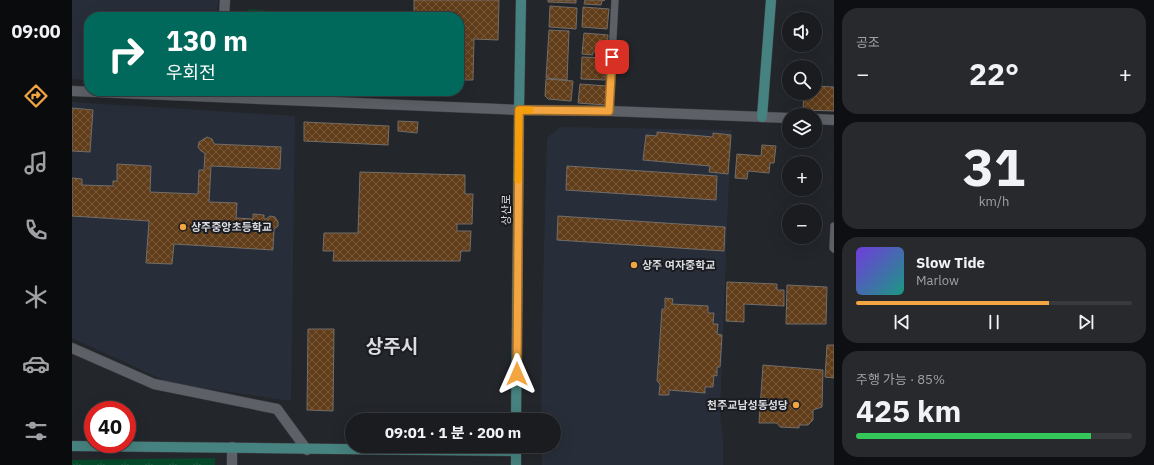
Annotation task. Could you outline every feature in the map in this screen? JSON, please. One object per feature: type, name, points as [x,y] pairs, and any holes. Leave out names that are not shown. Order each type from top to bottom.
[{"type":"street","points":[[224,12],[225,0]]},
{"type":"street","name":"상산로","points":[[516,413],[521,0]]},
{"type":"street","points":[[762,117],[771,0]]},
{"type":"street","points":[[72,91],[84,91]]},
{"type":"street","points":[[259,96],[519,110],[609,111],[782,118]]},
{"type":"street","points":[[822,119],[834,120]]},
{"type":"street","points":[[72,348],[154,384],[277,409],[307,450]]},
{"type":"street","points":[[72,446],[232,447],[345,450]]},
{"type":"street","points":[[232,447],[232,465]]},
{"type":"street","points":[[516,453],[516,465]]},
{"type":"lane","points":[[609,111],[615,0]]},
{"type":"lane","points":[[834,226],[834,248]]},
{"type":"shaded area","points":[[72,0],[218,0],[217,12],[84,12],[84,80],[72,79]]},
{"type":"shaded area","name":"상주중앙초등학교","points":[[72,102],[295,116],[291,401],[170,383],[72,338]]},
{"type":"shaded area","name":"상주 여자중학교","points":[[560,127],[732,130],[720,413],[723,437],[723,465],[542,465],[542,453],[561,453],[561,413],[541,413],[547,138]]},
{"type":"green space","points":[[248,9],[282,12],[248,12]]},
{"type":"green space","points":[[215,458],[215,465],[72,465],[72,460]]},
{"type":"building","points":[[414,0],[499,0],[498,40],[474,39],[473,80],[464,80],[464,12],[414,12]]},
{"type":"building","points":[[548,0],[576,0],[576,3],[548,2]]},
{"type":"building","points":[[585,0],[605,0],[602,1],[601,5],[584,4]]},
{"type":"building","points":[[550,6],[577,8],[576,29],[549,27]]},
{"type":"building","points":[[583,7],[609,9],[607,29],[582,27]]},
{"type":"building","points":[[549,30],[569,31],[567,80],[546,78]]},
{"type":"building","points":[[584,33],[608,35],[607,49],[602,49],[601,52],[593,52],[593,55],[582,54]]},
{"type":"building","points":[[582,57],[606,58],[605,80],[581,79]]},
{"type":"building","points":[[546,79],[573,81],[571,101],[548,99],[545,96]]},
{"type":"building","points":[[580,84],[607,86],[606,105],[578,103]]},
{"type":"building","points":[[822,86],[834,87],[834,111],[822,111],[822,108],[803,108],[804,100],[822,100]]},
{"type":"building","points":[[72,108],[93,110],[90,152],[72,151]]},
{"type":"building","points":[[398,121],[418,122],[417,133],[398,131]]},
{"type":"building","points":[[304,122],[389,126],[388,145],[304,141]]},
{"type":"building","points":[[657,132],[713,137],[713,133],[731,135],[728,174],[709,172],[710,166],[643,160],[646,135],[657,136]]},
{"type":"building","points":[[207,137],[212,139],[214,144],[281,147],[280,169],[211,166],[209,202],[237,203],[236,218],[253,219],[253,214],[264,215],[264,219],[270,216],[275,217],[278,222],[278,226],[274,229],[273,250],[174,244],[172,264],[146,263],[149,221],[72,216],[72,178],[82,179],[82,185],[113,186],[113,181],[117,181],[117,164],[151,166],[150,192],[198,194],[199,170],[204,170],[205,153],[198,147],[199,142]]},
{"type":"building","points":[[762,145],[776,146],[774,163],[770,163],[769,173],[748,171],[747,179],[735,178],[737,154],[761,156]]},
{"type":"building","points":[[567,166],[717,176],[716,200],[566,190]]},
{"type":"building","points":[[360,172],[465,175],[465,194],[473,194],[472,224],[457,224],[457,231],[471,231],[470,251],[461,251],[460,261],[333,261],[334,251],[323,251],[324,233],[358,233]]},
{"type":"building","points":[[558,216],[725,227],[724,251],[557,240]]},
{"type":"building","points":[[727,282],[777,284],[777,290],[784,290],[784,306],[744,304],[744,322],[726,321]]},
{"type":"building","points":[[787,285],[827,287],[826,324],[786,324]]},
{"type":"building","points":[[665,298],[673,299],[672,304],[708,306],[708,313],[714,313],[713,324],[718,324],[717,334],[722,335],[720,367],[717,367],[717,376],[714,375],[713,387],[705,387],[705,393],[669,390],[669,395],[659,395],[660,384],[657,381],[662,309],[665,309]]},
{"type":"building","points":[[308,329],[334,329],[333,411],[307,410]]},
{"type":"building","points":[[827,345],[834,345],[834,378],[825,377]]},
{"type":"building","points":[[763,365],[823,370],[822,407],[813,410],[813,420],[808,425],[799,425],[799,428],[780,427],[777,423],[759,423]]},
{"type":"slow traffic","points":[[518,180],[519,110],[530,110]]},
{"type":"place","name":"상주중앙초등학교","points":[[183,227]]},
{"type":"place","name":"상주 여자중학교","points":[[634,265]]},
{"type":"place","name":"천주교남성동성당","points":[[796,405]]},
{"type":"district","name":"상주시","points":[[392,346]]},
{"type":"route","points":[[517,374],[519,110],[609,111],[612,57]]}]
